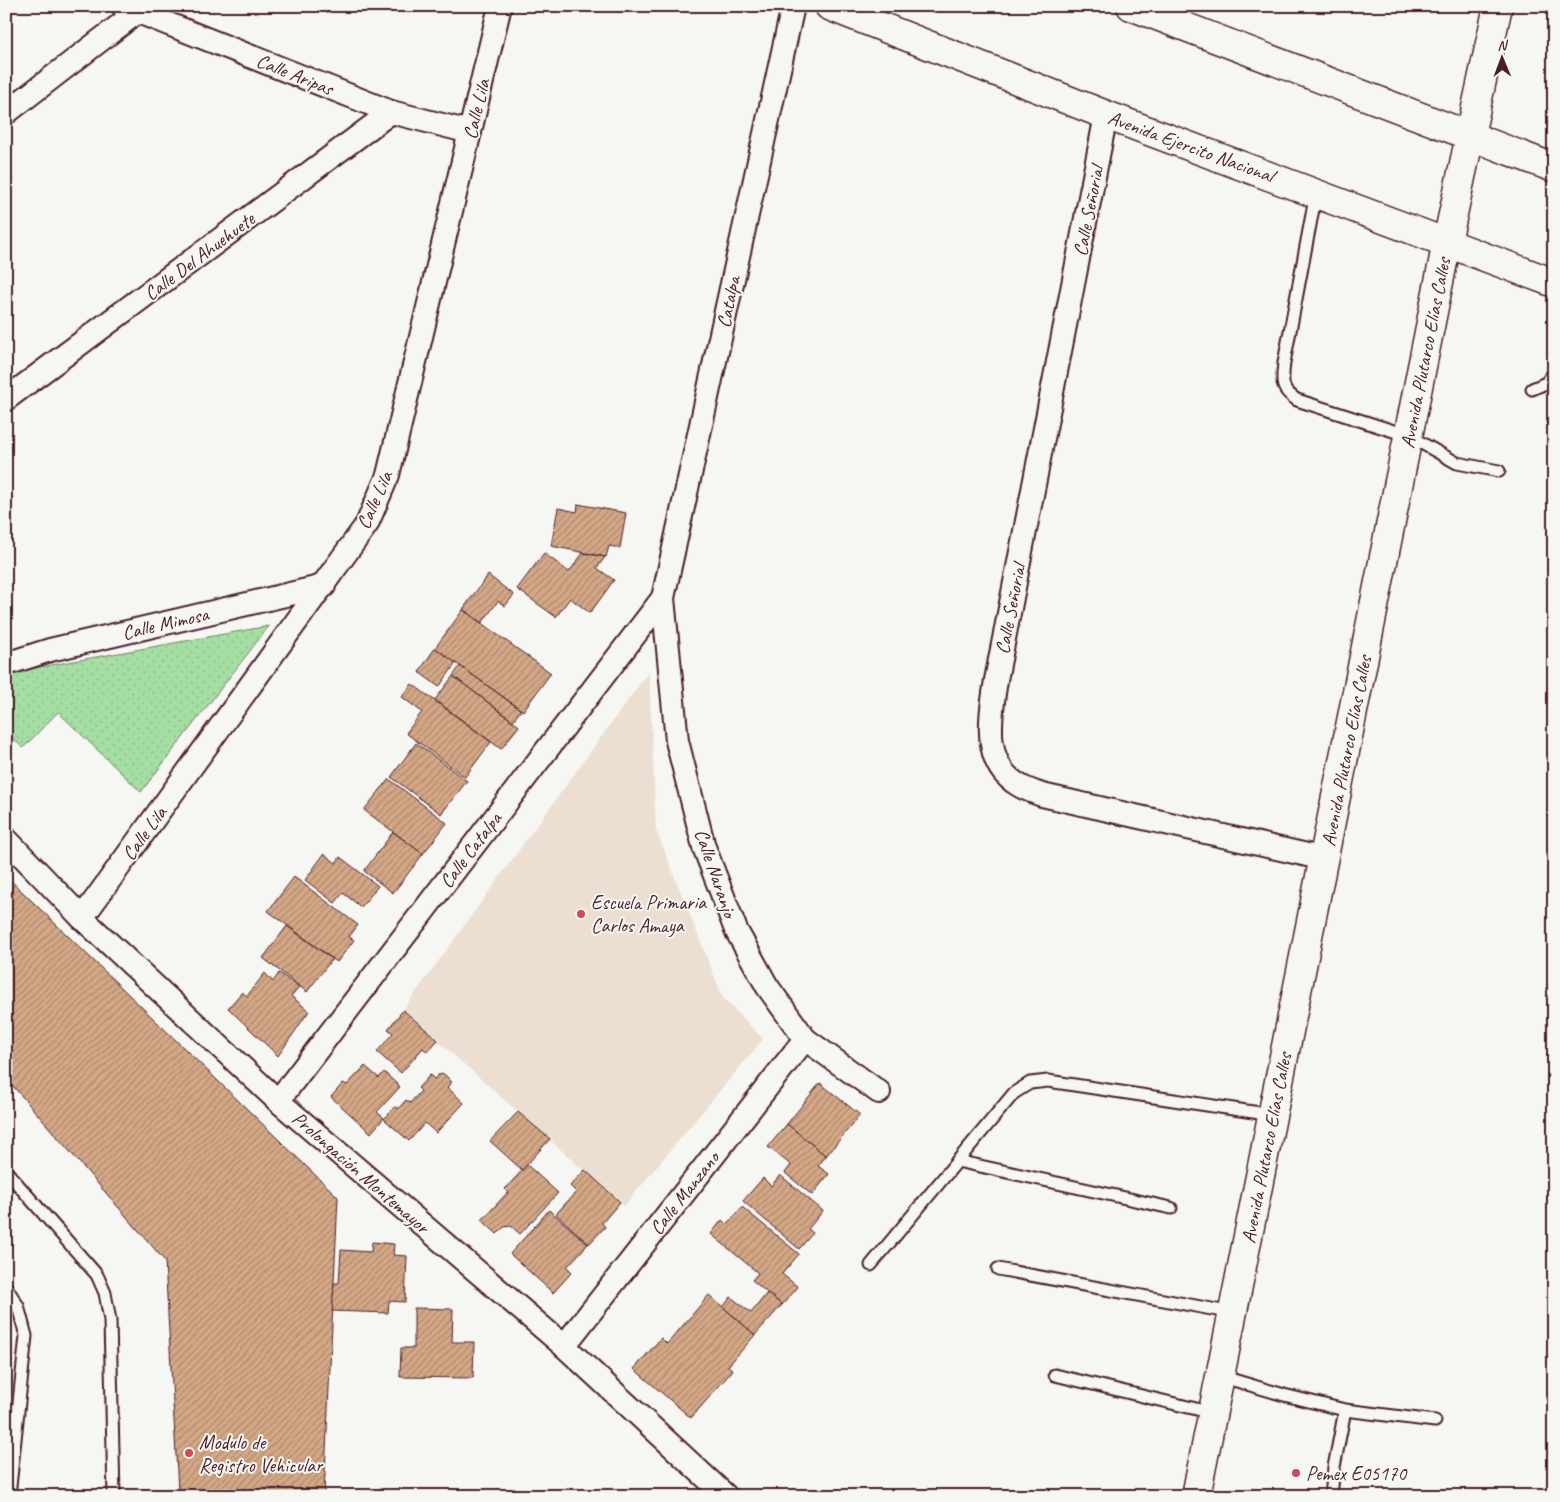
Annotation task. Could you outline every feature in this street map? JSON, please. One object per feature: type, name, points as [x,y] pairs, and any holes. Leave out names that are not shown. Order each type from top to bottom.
[{"type":"main road","name":"Avenida Ejercito Nacional","points":[[829,6],[1106,115],[1554,283]]},
{"type":"main road","points":[[1131,6],[1554,168]]},
{"type":"main road","name":"Avenida Plutarco Elías Calles","points":[[1200,1492],[1220,1376],[1447,242],[1498,6]]},
{"type":"street","name":"Calle Lila","points":[[82,918],[367,524],[388,475],[500,6]]},
{"type":"street","name":"Catalpa","points":[[663,598],[793,6]]},
{"type":"street","name":"Calle Aripas","points":[[130,9],[391,112],[470,132]]},
{"type":"street","points":[[6,113],[130,9]]},
{"type":"street","name":"Calle Del Ahuehuete","points":[[6,399],[391,112]]},
{"type":"street","name":"Calle Señorial","points":[[1106,115],[996,680],[990,722],[993,752],[1003,771],[1016,784],[1042,795],[1325,859]]},
{"type":"street","name":"Calle Mimosa","points":[[6,664],[50,650],[324,586]]},
{"type":"street","name":"Calle Naranjo","points":[[663,598],[677,741],[704,846],[736,930],[767,986],[805,1039],[879,1092]]},
{"type":"street","name":"Calle Catalpa","points":[[278,1101],[663,598]]},
{"type":"street","name":"Prolongación Montemayor","points":[[6,839],[82,918],[278,1101],[564,1346],[726,1496]]},
{"type":"street","name":"Calle Manzano","points":[[564,1346],[805,1039]]},
{"type":"lane","points":[[1316,193],[1284,363],[1282,383],[1287,393],[1297,400],[1409,436],[1457,463],[1499,471]]},
{"type":"lane","points":[[1532,388],[1546,383],[1554,374]]},
{"type":"lane","points":[[871,1265],[1014,1093],[1030,1083],[1048,1081],[1082,1085],[1273,1115]]},
{"type":"lane","points":[[957,1161],[1171,1208]]},
{"type":"lane","points":[[6,1171],[82,1256],[97,1275],[105,1293],[110,1320],[114,1496]]},
{"type":"lane","points":[[998,1269],[1233,1313]]},
{"type":"lane","points":[[6,1287],[18,1306],[26,1336],[10,1496]]},
{"type":"lane","points":[[1055,1375],[1213,1413]]},
{"type":"lane","points":[[1220,1376],[1345,1410],[1435,1421]]},
{"type":"lane","points":[[1331,1496],[1334,1467],[1345,1410]]},
{"type":"shaded area","name":"Escuela Primaria Carlos Amaya","points":[[649,671],[656,830],[723,998],[763,1039],[624,1206],[403,1010]]},
{"type":"green space","points":[[269,626],[141,792],[58,712],[23,748],[6,732],[6,682],[18,671]]},
{"type":"building","points":[[578,504],[626,513],[620,548],[609,546],[606,557],[551,546],[558,508],[577,512]]},
{"type":"building","points":[[544,553],[569,572],[583,553],[605,557],[597,568],[614,580],[590,613],[570,598],[556,617],[517,589]]},
{"type":"building","points":[[488,575],[514,595],[505,606],[498,601],[482,623],[463,609]]},
{"type":"building","points":[[463,610],[551,673],[523,711],[435,648]]},
{"type":"building","points":[[435,648],[456,663],[439,687],[419,672]]},
{"type":"building","points":[[460,666],[521,710],[513,721],[453,676]]},
{"type":"building","points":[[453,676],[519,726],[501,749],[435,700]]},
{"type":"building","points":[[412,684],[491,742],[465,777],[406,733],[422,712],[402,697]]},
{"type":"building","points":[[416,743],[467,781],[441,814],[391,777]]},
{"type":"building","points":[[389,779],[447,823],[423,854],[364,810]]},
{"type":"building","points":[[393,832],[423,854],[393,893],[364,871]]},
{"type":"building","points":[[324,854],[336,863],[340,857],[378,886],[361,907],[343,893],[335,903],[305,880]]},
{"type":"building","points":[[6,876],[338,1197],[324,1494],[178,1490],[165,1261],[6,1078]]},
{"type":"building","points":[[294,877],[358,925],[349,937],[354,940],[337,962],[268,911]]},
{"type":"building","points":[[287,926],[332,959],[307,992],[263,958]]},
{"type":"building","points":[[265,973],[273,982],[279,973],[299,987],[291,996],[309,1011],[278,1056],[228,1008],[242,992],[247,996]]},
{"type":"building","points":[[403,1010],[438,1040],[427,1052],[423,1048],[401,1073],[377,1052],[393,1033],[388,1029]]},
{"type":"building","points":[[365,1066],[379,1078],[384,1072],[400,1087],[377,1112],[384,1118],[371,1133],[331,1097],[343,1083],[347,1085]]},
{"type":"building","points":[[444,1074],[452,1082],[447,1087],[464,1103],[436,1133],[425,1123],[409,1141],[384,1119],[396,1106],[398,1109],[406,1100],[410,1103],[421,1091],[418,1088],[430,1075],[434,1079],[438,1075]]},
{"type":"building","points":[[820,1083],[860,1115],[826,1156],[787,1124]]},
{"type":"building","points":[[518,1112],[550,1139],[522,1170],[490,1141]]},
{"type":"building","points":[[787,1124],[826,1156],[818,1166],[829,1174],[812,1195],[785,1173],[791,1165],[768,1147]]},
{"type":"building","points":[[527,1165],[558,1193],[520,1234],[511,1226],[504,1227],[497,1234],[482,1220],[508,1192],[505,1189]]},
{"type":"building","points":[[585,1170],[620,1202],[602,1223],[605,1227],[589,1244],[556,1214],[576,1192],[570,1186]]},
{"type":"building","points":[[780,1175],[823,1211],[808,1229],[813,1233],[799,1249],[743,1201],[763,1178],[771,1186]]},
{"type":"building","points":[[742,1207],[799,1254],[782,1274],[798,1287],[782,1305],[752,1280],[758,1273],[711,1234],[722,1220],[727,1225]]},
{"type":"building","points":[[549,1210],[588,1244],[567,1267],[572,1272],[553,1293],[510,1254]]},
{"type":"building","points":[[372,1242],[394,1244],[393,1255],[407,1256],[405,1302],[389,1301],[388,1313],[332,1311],[334,1283],[339,1283],[341,1250],[371,1252]]},
{"type":"building","points":[[767,1293],[782,1305],[755,1335],[723,1307],[731,1297],[751,1313]]},
{"type":"building","points":[[709,1295],[755,1335],[728,1366],[733,1370],[691,1418],[634,1369],[661,1338],[667,1344]]},
{"type":"building","points":[[414,1308],[453,1309],[452,1342],[474,1342],[473,1378],[400,1377],[401,1348],[414,1348]]},
{"type":"place","name":"Escuela Primaria Carlos Amaya","points":[[581,914]]},
{"type":"place","name":"Modulo de Registro Vehicular","points":[[189,1453]]},
{"type":"place","name":"Pemex E05170","points":[[1296,1473]]}]
